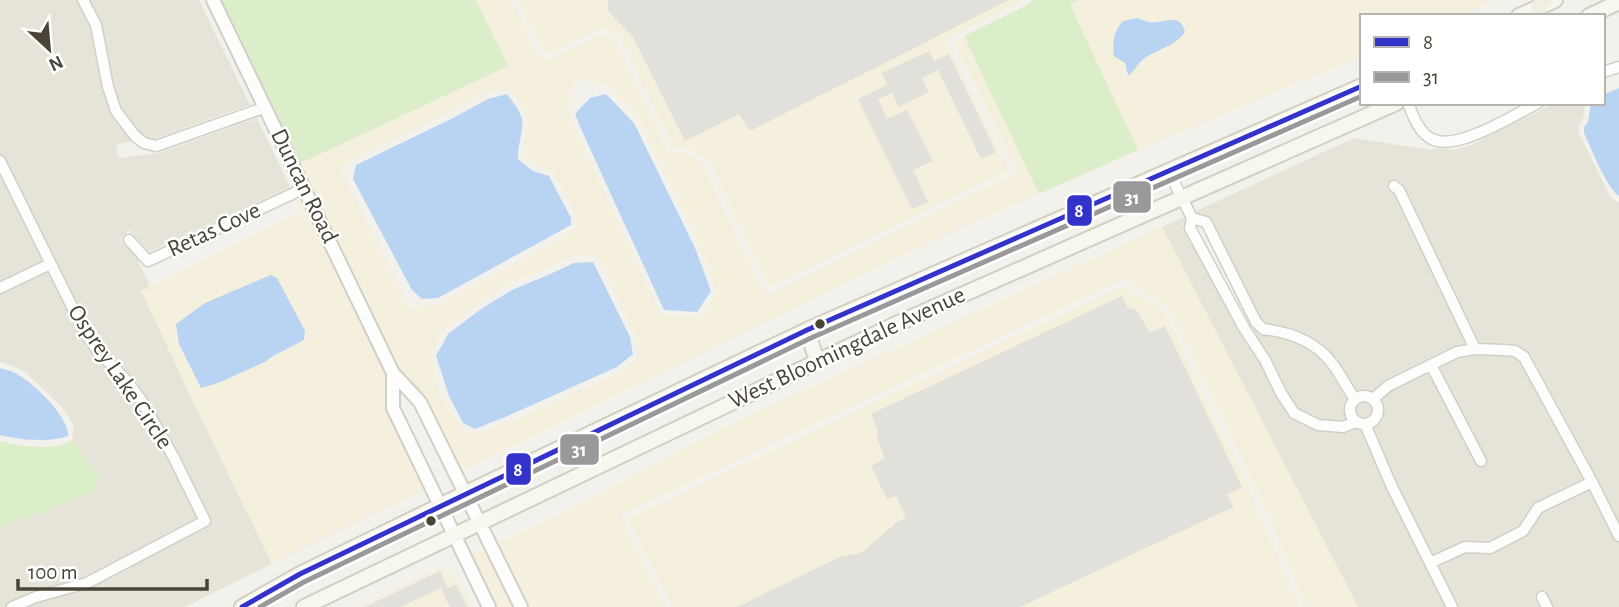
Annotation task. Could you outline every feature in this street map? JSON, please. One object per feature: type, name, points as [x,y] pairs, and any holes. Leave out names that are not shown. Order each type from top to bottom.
[{"type":"main road","points":[[1523,14],[1555,0]]},
{"type":"main road","points":[[1593,14],[1619,2]]},
{"type":"main road","name":"West Bloomingdale Avenue","points":[[242,607],[300,574],[440,505],[807,330],[1360,87]]},
{"type":"main road","name":"West Bloomingdale Avenue","points":[[304,607],[972,289],[1391,105]]},
{"type":"main road","points":[[807,330],[817,361]]},
{"type":"street","points":[[83,0],[96,25],[108,87],[116,111],[135,136],[144,143],[156,146],[266,107]]},
{"type":"street","name":"Duncan Road","points":[[214,0],[393,373],[420,402],[521,607]]},
{"type":"street","points":[[1409,105],[1424,134],[1432,139],[1451,143],[1468,138],[1534,105]]},
{"type":"street","name":"Osprey Lake Circle","points":[[0,161],[91,343],[141,400],[205,521],[87,583],[36,597],[15,606]]},
{"type":"street","points":[[1168,170],[1192,218],[1190,228],[1294,413],[1318,425],[1343,427],[1361,423],[1374,420],[1378,407],[1373,399],[1364,396],[1355,399],[1350,406],[1350,415],[1361,423],[1452,607]]},
{"type":"street","points":[[1394,186],[1399,190],[1475,349]]},
{"type":"street","name":"Retas Cove","points":[[129,240],[148,261],[305,188]]},
{"type":"street","points":[[1192,218],[1206,222],[1256,322],[1263,329],[1277,330],[1314,344],[1331,362],[1355,399]]},
{"type":"street","points":[[0,288],[50,264]]},
{"type":"street","points":[[1373,399],[1388,386],[1457,352],[1475,349],[1516,351],[1524,357],[1619,536]]},
{"type":"street","points":[[1431,365],[1481,461]]},
{"type":"street","name":"Duncan Road","points":[[393,373],[393,408],[489,607]]},
{"type":"street","points":[[1430,563],[1465,547],[1490,548],[1523,531],[1538,508],[1592,482]]},
{"type":"shaded area","points":[[0,0],[199,0],[250,105],[154,139],[116,144],[119,158],[159,153],[257,118],[290,187],[149,252],[129,230],[120,240],[136,257],[150,286],[142,291],[272,564],[184,607],[0,607],[0,528],[94,492],[99,476],[72,440],[74,427],[61,406],[25,372],[0,362]]},
{"type":"shaded area","points":[[476,0],[512,0],[540,59],[544,61],[604,34],[616,41],[668,151],[693,156],[702,163],[764,290],[768,293],[1013,174],[1014,167],[953,42],[964,36],[1039,194],[969,224],[821,295],[462,471],[426,399],[400,370],[301,163],[508,66]],"holes":[[[589,80],[606,85],[639,120],[700,246],[717,291],[700,317],[665,316],[660,313],[570,115],[573,107],[571,89],[578,81]],[[507,88],[521,103],[528,119],[523,156],[535,165],[553,172],[576,215],[576,228],[441,304],[423,305],[411,312],[340,168],[486,93]],[[574,256],[597,258],[636,337],[637,358],[619,373],[508,423],[473,434],[460,427],[439,391],[431,355],[443,331],[509,284]]]},
{"type":"shaded area","points":[[518,0],[1023,0],[945,39],[1009,170],[769,287],[707,159],[695,150],[672,147],[620,37],[604,27],[545,55]]},
{"type":"shaded area","points":[[609,0],[1009,0],[750,131],[739,114],[685,141],[633,37],[607,10]]},
{"type":"shaded area","points":[[1078,0],[1496,0],[1464,14],[1360,14],[1360,57],[1138,150],[1070,5]],"holes":[[[1137,18],[1148,22],[1176,20],[1182,24],[1174,43],[1145,58],[1128,74],[1125,63],[1130,19]]]},
{"type":"shaded area","points":[[929,51],[934,61],[949,54],[996,152],[981,159],[938,70],[922,78],[929,92],[899,107],[892,93],[878,99],[887,119],[907,110],[933,161],[913,170],[928,202],[912,209],[858,99],[887,85],[882,73]]},
{"type":"shaded area","points":[[1551,105],[1585,105],[1583,120],[1578,125],[1579,133],[1611,198],[1619,203],[1619,607],[1358,607],[1162,227],[1184,217],[1243,336],[1254,330],[1196,211],[1354,138],[1430,150],[1453,150],[1471,145]]},
{"type":"shaded area","points":[[303,197],[387,375],[387,411],[425,489],[272,564],[141,291],[302,211],[297,200]],"holes":[[[205,303],[305,336],[304,340],[265,362],[218,383],[176,324]]]},
{"type":"shaded area","points":[[1162,227],[1358,607],[1306,607],[1258,494],[1169,308],[1123,279],[624,513],[622,521],[666,607],[528,607],[498,543],[559,515],[722,428]]},
{"type":"shaded area","points":[[1123,286],[1164,310],[1252,496],[1300,607],[672,607],[627,519]]},
{"type":"shaded area","points":[[1122,296],[1128,308],[1136,310],[1140,315],[1149,333],[1165,326],[1242,487],[1227,495],[1233,507],[1020,607],[737,607],[842,556],[865,550],[897,522],[906,518],[896,496],[887,499],[871,466],[885,458],[871,414]]},
{"type":"shaded area","points":[[486,548],[514,607],[496,607],[471,555]]},
{"type":"shaded area","points":[[440,567],[458,580],[471,607],[358,607]]},
{"type":"shaded area","points":[[440,571],[448,588],[456,585],[467,607],[450,607],[441,588],[400,607],[365,607]]},
{"type":"green space","points":[[221,0],[476,0],[508,66],[301,163]]},
{"type":"green space","points":[[1032,0],[1078,0],[1070,5],[1138,150],[1039,194],[964,36],[1029,4]]},
{"type":"green space","points":[[72,440],[99,476],[94,492],[0,528],[0,441],[46,447]]},
{"type":"water","points":[[1137,18],[1147,22],[1175,20],[1182,25],[1185,32],[1172,44],[1146,57],[1128,75],[1125,63],[1114,56],[1114,42],[1123,21]]},
{"type":"water","points":[[1619,88],[1619,196],[1609,185],[1584,133],[1591,105],[1605,105],[1605,94]]},
{"type":"water","points":[[507,94],[522,119],[518,159],[533,171],[549,176],[571,218],[571,225],[438,298],[422,299],[412,290],[353,179],[356,165],[488,99]]},
{"type":"water","points":[[606,94],[634,123],[695,248],[711,291],[697,312],[664,310],[581,129],[575,114],[590,98]]},
{"type":"water","points":[[593,262],[630,337],[633,354],[617,367],[505,417],[475,429],[463,423],[449,396],[436,356],[448,334],[512,290],[574,263]]},
{"type":"water","points":[[271,275],[277,278],[305,331],[304,340],[265,362],[201,388],[179,344],[176,324],[205,303]]},
{"type":"water","points":[[0,368],[19,375],[47,399],[62,419],[68,436],[34,440],[0,435]]},
{"type":"transit line","name":"8","points":[[242,607],[300,574],[807,330],[1360,87]]},
{"type":"transit line","name":"31","points":[[260,607],[304,582],[811,338],[1360,97]]}]
